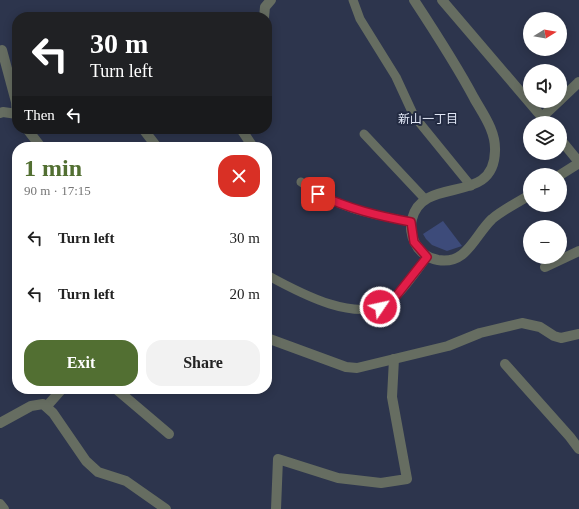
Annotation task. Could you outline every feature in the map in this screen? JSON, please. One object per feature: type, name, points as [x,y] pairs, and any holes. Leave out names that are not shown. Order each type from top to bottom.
[{"type":"street","points":[[264,12],[265,7],[271,0]]},
{"type":"street","points":[[414,0],[450,55],[490,127],[496,150],[492,166],[483,180],[471,186],[442,192],[425,199],[418,205],[411,222],[414,242],[427,257],[444,261],[461,257],[468,251],[483,228],[494,218],[523,199]]},
{"type":"street","points":[[442,0],[541,116]]},
{"type":"street","points":[[2,50],[12,87]]},
{"type":"street","points":[[567,93],[579,82]]},
{"type":"street","points":[[0,113],[3,112],[12,114]]},
{"type":"street","points":[[31,134],[37,142]]},
{"type":"street","points":[[147,134],[153,142]]},
{"type":"street","points":[[567,148],[579,163],[567,171]]},
{"type":"street","points":[[545,267],[579,250]]},
{"type":"street","points":[[272,340],[346,367],[357,368],[448,346],[480,333],[522,323],[540,327],[554,336],[561,338],[579,334]]},
{"type":"street","points":[[276,509],[278,459],[338,478],[381,483],[407,479],[392,397],[394,359]]},
{"type":"street","points":[[505,364],[570,436],[579,449]]},
{"type":"street","points":[[47,406],[58,394]]},
{"type":"street","points":[[122,394],[169,434]]},
{"type":"street","points":[[0,424],[31,406],[43,404],[47,406],[86,461],[98,472],[126,481],[166,509]]},
{"type":"street","points":[[0,504],[4,509]]},
{"type":"lane","points":[[353,0],[360,19],[396,77],[414,116],[471,186]]},
{"type":"lane","points":[[364,134],[425,199]]},
{"type":"lane","points":[[302,182],[318,194],[342,206],[367,214],[411,222]]},
{"type":"lane","points":[[272,277],[295,291],[325,303],[363,310],[380,307],[393,300],[427,257]]},
{"type":"building","points":[[443,221],[462,246],[447,251],[432,245],[426,239],[423,234]]},
{"type":"district","name":"新山一丁目","points":[[428,119]]},
{"type":"route","points":[[318,194],[342,206],[367,214],[411,222],[414,242],[427,257],[393,300],[380,307]]}]
